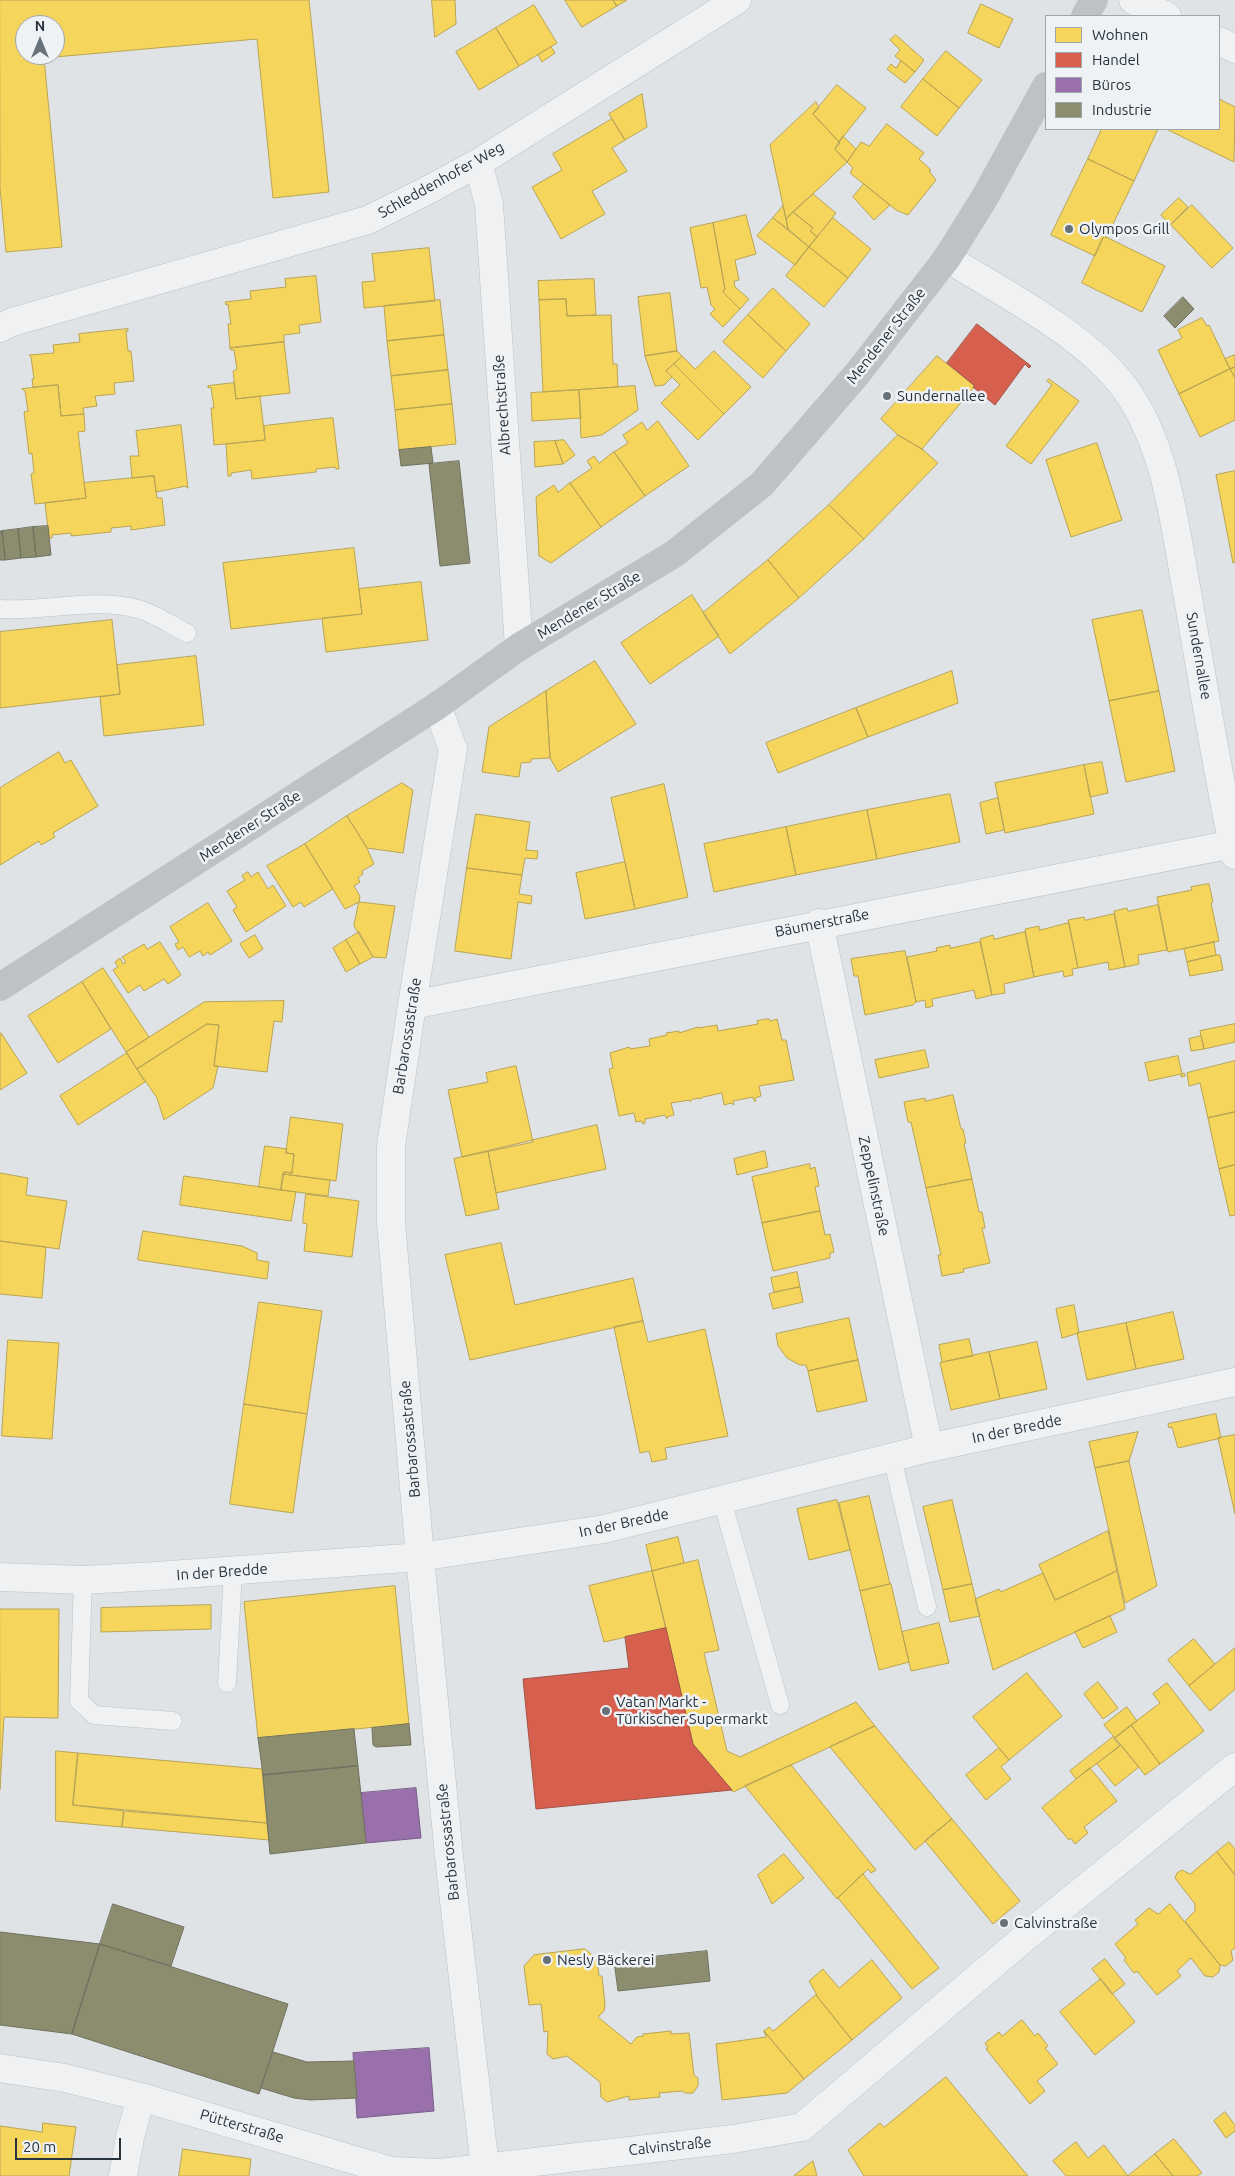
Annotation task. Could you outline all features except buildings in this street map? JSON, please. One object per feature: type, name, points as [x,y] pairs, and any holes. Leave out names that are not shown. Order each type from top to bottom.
[{"type":"main road","points":[[1086,15],[1094,0]]},
{"type":"main road","name":"Mendener Straße","points":[[0,987],[437,706],[519,648],[674,554],[762,484],[857,374],[947,258],[985,197],[1045,88]]},
{"type":"street","name":"Schleddenhofer Weg","points":[[0,328],[12,322],[159,278],[368,220],[426,192],[478,163],[738,0]]},
{"type":"street","points":[[1133,0],[1164,15]]},
{"type":"street","points":[[1220,42],[1235,49]]},
{"type":"street","name":"Albrechtstraße","points":[[478,163],[489,204],[519,648]]},
{"type":"street","name":"Sundernallee","points":[[947,258],[1046,318],[1100,360],[1126,389],[1151,432],[1172,511],[1234,849]]},
{"type":"street","name":"Barbarossastraße","points":[[437,706],[453,749],[391,1146],[391,1223],[420,1556],[450,1866],[485,2172]]},
{"type":"street","name":"Bäumerstraße","points":[[412,1005],[819,924],[1234,849]]},
{"type":"street","name":"Zeppelinstraße","points":[[819,924],[929,1448]]},
{"type":"street","name":"In der Bredde","points":[[0,1577],[83,1580],[233,1571],[420,1556],[604,1529],[929,1448],[1235,1382]]},
{"type":"street","name":"Calvinstraße","points":[[485,2172],[733,2139],[802,2127],[1029,1934],[1235,1767]]},
{"type":"street","name":"Pütterstraße","points":[[0,2068],[65,2078],[141,2097],[391,2171],[485,2172]]},
{"type":"street","points":[[123,2176],[130,2137],[141,2097]]},
{"type":"lane","points":[[0,609],[14,610],[95,603],[140,609],[187,633]]},
{"type":"lane","points":[[892,1457],[927,1608]]},
{"type":"lane","points":[[722,1500],[780,1705]]},
{"type":"lane","points":[[227,1683],[233,1571]]},
{"type":"lane","points":[[83,1580],[79,1701],[94,1715],[173,1721]]},
{"type":"place","name":"Olympos Grill","points":[[1069,229]]},
{"type":"place","name":"Sundernallee","points":[[887,396]]},
{"type":"place","name":"Vatan Markt - Türkischer Supermarkt","points":[[606,1711]]},
{"type":"place","name":"Calvinstraße","points":[[1004,1923]]},
{"type":"place","name":"Nesly Bäckerei","points":[[547,1960]]}]
